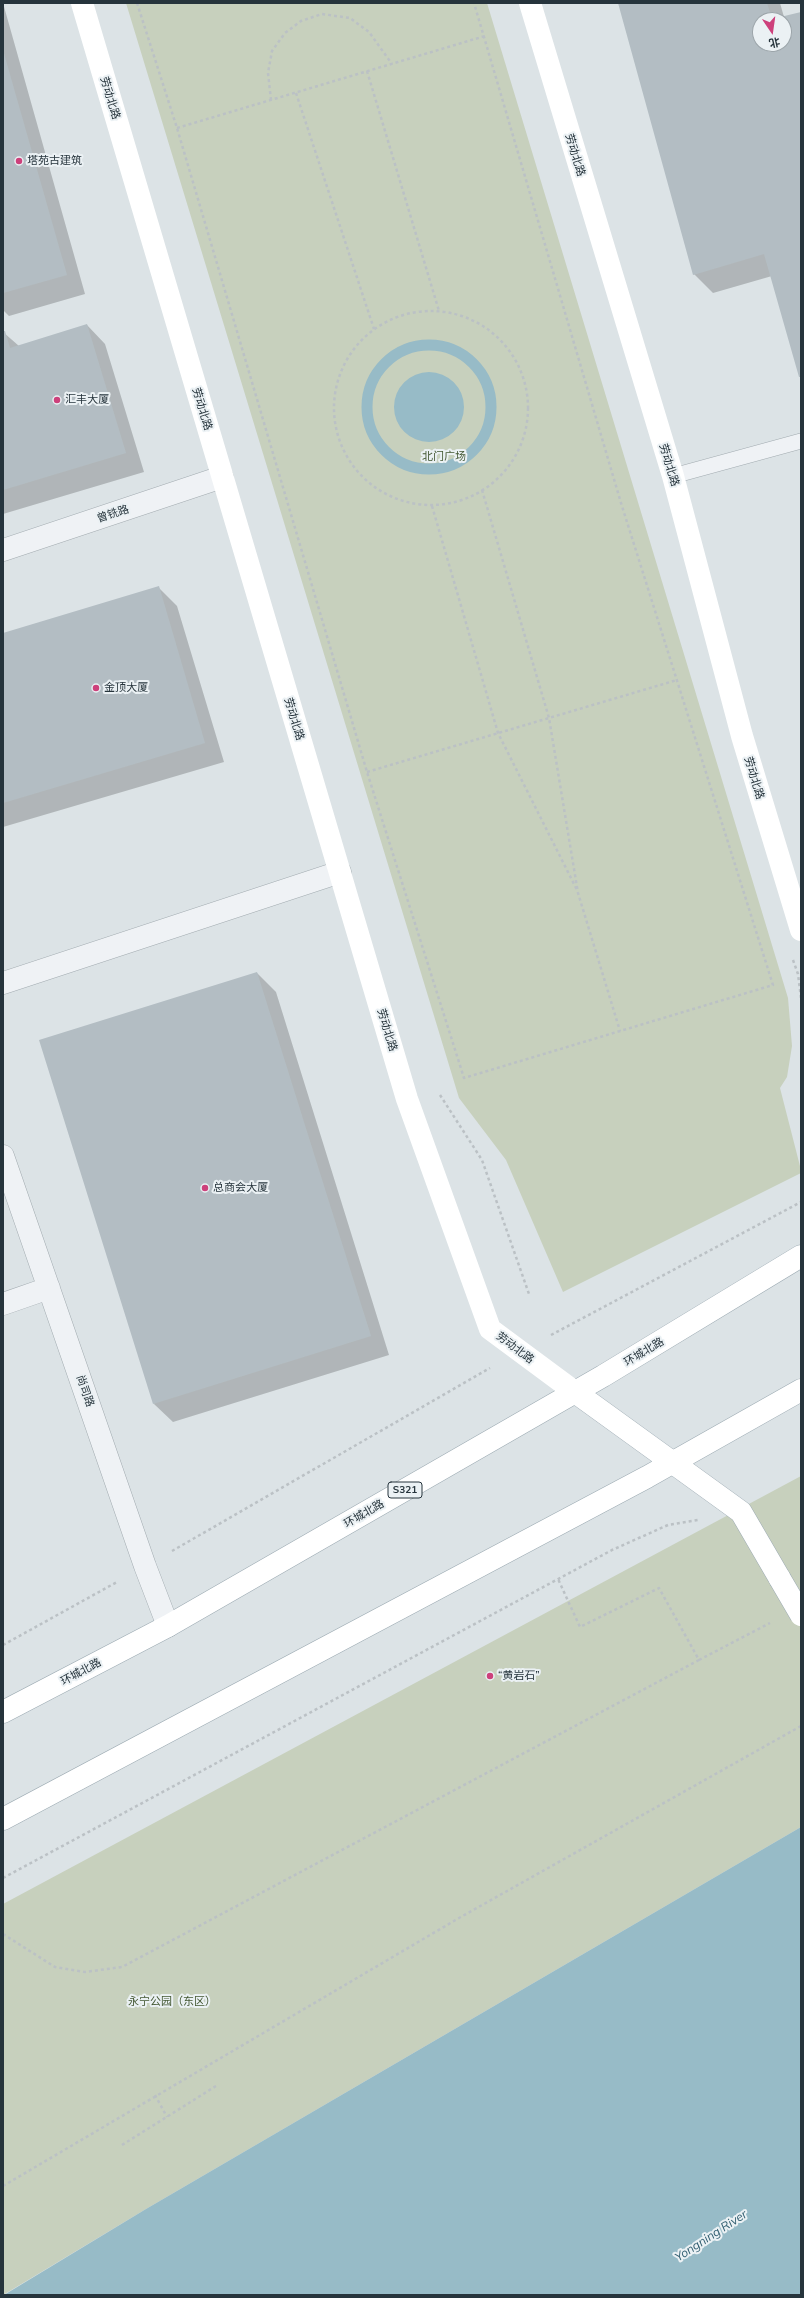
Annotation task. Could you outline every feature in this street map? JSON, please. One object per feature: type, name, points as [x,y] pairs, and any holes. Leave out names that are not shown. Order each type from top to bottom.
[{"type":"main road","name":"劳动北路","points":[[82,3],[408,1099],[490,1329],[741,1512]]},
{"type":"main road","name":"劳动北路","points":[[530,3],[672,476],[742,736],[801,930]]},
{"type":"main road","name":"环城北路","points":[[3,1712],[168,1626],[576,1392],[801,1256]]},
{"type":"main road","points":[[3,1819],[673,1463],[801,1390]]},
{"type":"main road","points":[[741,1512],[801,1615]]},
{"type":"street","name":"曾铣路","points":[[3,550],[222,477]]},
{"type":"street","points":[[3,983],[340,872]]},
{"type":"street","name":"尚司路","points":[[3,1156],[168,1626]]},
{"type":"street","points":[[3,1304],[49,1288]]},
{"type":"lane","points":[[672,476],[801,441]]},
{"type":"path","points":[[137,3],[177,128],[367,772],[464,1078],[773,985],[621,503],[485,36],[474,3]]},
{"type":"path","points":[[271,100],[268,73],[272,51],[285,33],[301,21],[322,14],[350,18],[369,32],[392,64]]},
{"type":"path","points":[[177,128],[485,36]]},
{"type":"path","points":[[367,71],[439,312]]},
{"type":"path","points":[[296,93],[374,329]]},
{"type":"path","points":[[439,312],[468,318],[497,336],[518,362],[528,394],[527,428],[515,459],[492,485],[458,502],[432,506],[401,501],[374,487],[352,466],[338,438],[333,408],[338,378],[352,351],[374,329],[401,315],[439,312]]},
{"type":"path","points":[[482,490],[549,718],[578,892],[620,1031]]},
{"type":"path","points":[[432,506],[498,733],[578,892]]},
{"type":"path","points":[[367,772],[677,680]]},
{"type":"path","points":[[437,1090],[482,1160],[529,1294]]},
{"type":"path","points":[[3,1645],[146,1566],[520,1351],[801,1202]]},
{"type":"path","points":[[3,1878],[612,1550],[668,1525],[741,1512]]},
{"type":"path","points":[[558,1579],[580,1627],[659,1588],[699,1660]]},
{"type":"path","points":[[3,1934],[56,1967],[85,1972],[122,1967],[774,1621]]},
{"type":"path","points":[[3,2186],[155,2095],[459,1918],[801,1726]]},
{"type":"path","points":[[122,2145],[216,2086]]},
{"type":"path","points":[[155,2095],[167,2117]]},
{"type":"green space","name":"北门广场","points":[[126,3],[487,3],[788,998],[792,1046],[787,1077],[780,1088],[801,1170],[801,1173],[563,1292],[506,1160],[459,1098]]},
{"type":"green space","name":"永宁公园（东区）","points":[[801,1476],[801,1827],[146,2209],[3,2295],[3,1904]]},
{"type":"water","points":[[429,372],[442,375],[454,382],[461,394],[464,407],[461,420],[454,432],[442,439],[429,442],[416,439],[404,432],[397,420],[394,407],[397,394],[404,382],[416,375]]},
{"type":"water","name":"Yongning River","points":[[801,1827],[801,2295],[4,2295],[146,2209]]},
{"type":"building","points":[[618,3],[767,3],[770,12],[752,12],[752,52],[792,52],[792,14],[801,12],[801,377],[799,377],[764,254],[693,275]]},
{"type":"building","name":"塔苑古建筑","points":[[3,50],[67,275],[3,293]]},
{"type":"building","name":"汇丰大厦","points":[[87,324],[126,453],[3,490],[3,331],[5,331],[10,348]]},
{"type":"building","name":"金顶大厦","points":[[159,586],[205,743],[3,803],[3,633]]},
{"type":"building","name":"总商会大厦","points":[[257,972],[371,1336],[153,1404],[39,1040]]},
{"type":"waterway","points":[[429,345],[441,346],[453,350],[473,363],[486,383],[490,395],[491,407],[490,419],[486,431],[473,451],[453,464],[441,468],[429,469],[417,468],[405,464],[385,451],[372,431],[368,419],[367,407],[368,395],[372,383],[385,363],[405,350],[417,346],[429,345]]},
{"type":"place","name":"塔苑古建筑","points":[[19,161]]},
{"type":"place","name":"汇丰大厦","points":[[57,400]]},
{"type":"place","name":"金顶大厦","points":[[96,688]]},
{"type":"place","name":"总商会大厦","points":[[205,1188]]},
{"type":"place","name":"“黄岩石”","points":[[490,1676]]}]
